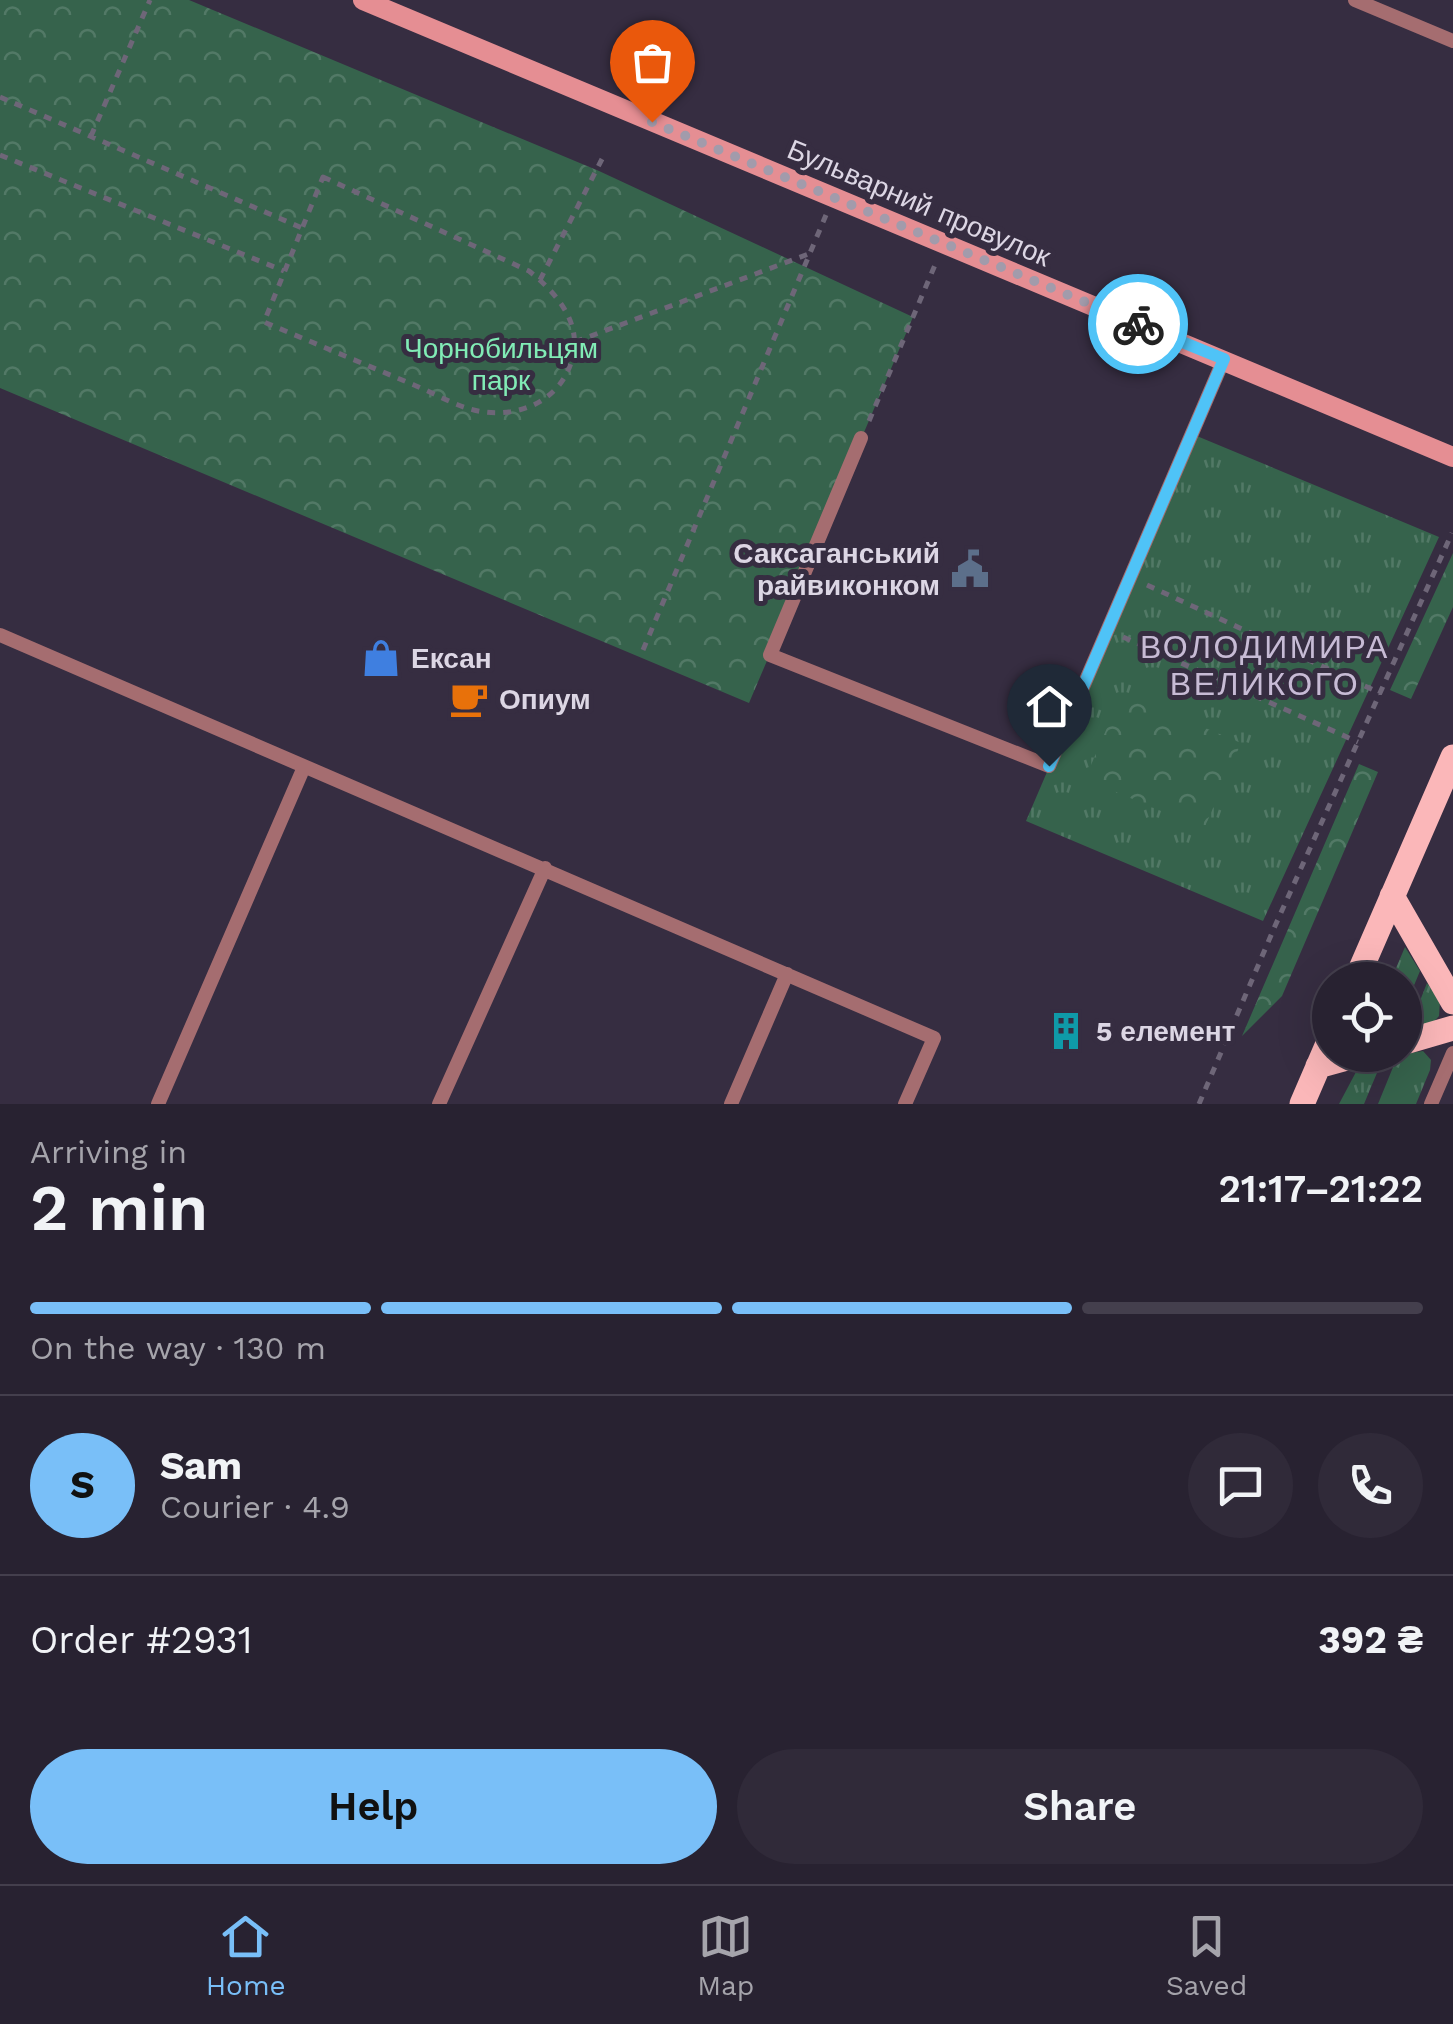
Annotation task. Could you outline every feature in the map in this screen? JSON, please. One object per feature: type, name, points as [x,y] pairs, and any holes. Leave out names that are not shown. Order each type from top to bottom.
[{"type":"main road","points":[[1364,962],[1453,757]]},
{"type":"main road","points":[[1392,896],[1453,1002]]},
{"type":"main road","points":[[1422,1037],[1453,1028]]},
{"type":"main road","points":[[1302,1104],[1315,1072]]},
{"type":"street","name":"Бульварний провулок","points":[[363,0],[1453,457]]},
{"type":"lane","points":[[1355,0],[1453,41]]},
{"type":"lane","points":[[862,438],[770,655],[1049,766],[1224,359]]},
{"type":"lane","points":[[0,635],[934,1038],[906,1104]]},
{"type":"lane","points":[[158,1104],[304,767]]},
{"type":"lane","points":[[439,1104],[545,868]]},
{"type":"lane","points":[[731,1104],[787,974]]},
{"type":"lane","points":[[1432,1104],[1453,1053]]},
{"type":"path","points":[[91,136],[150,0]]},
{"type":"path","points":[[0,97],[302,228]]},
{"type":"path","points":[[0,155],[284,271]]},
{"type":"path","points":[[540,280],[602,159]]},
{"type":"path","points":[[323,177],[528,272],[550,288],[566,311],[574,331],[568,371],[555,391],[540,402],[508,413],[476,411],[264,322],[302,228],[323,177]]},
{"type":"path","points":[[642,650],[833,198]]},
{"type":"path","points":[[862,438],[944,244]]},
{"type":"path","points":[[574,342],[811,253]]},
{"type":"path","points":[[1199,1104],[1452,533]]},
{"type":"path","points":[[1130,577],[1380,693]]},
{"type":"path","points":[[1108,630],[1358,742]]},
{"type":"green space","name":"Чорнобильцям парк","points":[[0,0],[189,0],[599,171],[913,317],[749,703],[0,388]]},
{"type":"green space","points":[[1192,434],[1439,537],[1263,921],[1026,821]]},
{"type":"green space","points":[[1453,553],[1453,607],[1411,699],[1390,690]]},
{"type":"green space","points":[[1122,693],[1241,743],[1204,829],[1085,779]]},
{"type":"green space","points":[[1359,764],[1378,772],[1282,996],[1242,1036]]},
{"type":"green space","points":[[1405,947],[1414,962],[1399,962]]},
{"type":"green space","points":[[1427,983],[1440,1001],[1439,1016],[1430,1026],[1422,1028],[1422,996]]},
{"type":"green space","points":[[1422,1051],[1431,1060],[1430,1070],[1416,1104],[1378,1104],[1391,1072],[1422,1072]]},
{"type":"green space","points":[[1356,1072],[1377,1072],[1364,1104],[1339,1104]]},
{"type":"way so far","points":[[652,122],[1138,324]]},
{"type":"place","name":"Саксаганський райвиконком","points":[[970,569]]},
{"type":"place","name":"Ексан","points":[[381,658]]},
{"type":"place","name":"Опиум","points":[[469,699]]},
{"type":"place","name":"5 елемент","points":[[1066,1031]]},
{"type":"district","name":"ВОЛОДИМИРА ВЕЛИКОГО","points":[[1265,666]]},
{"type":"route","points":[[1049,766],[1224,359],[1138,324]]}]
